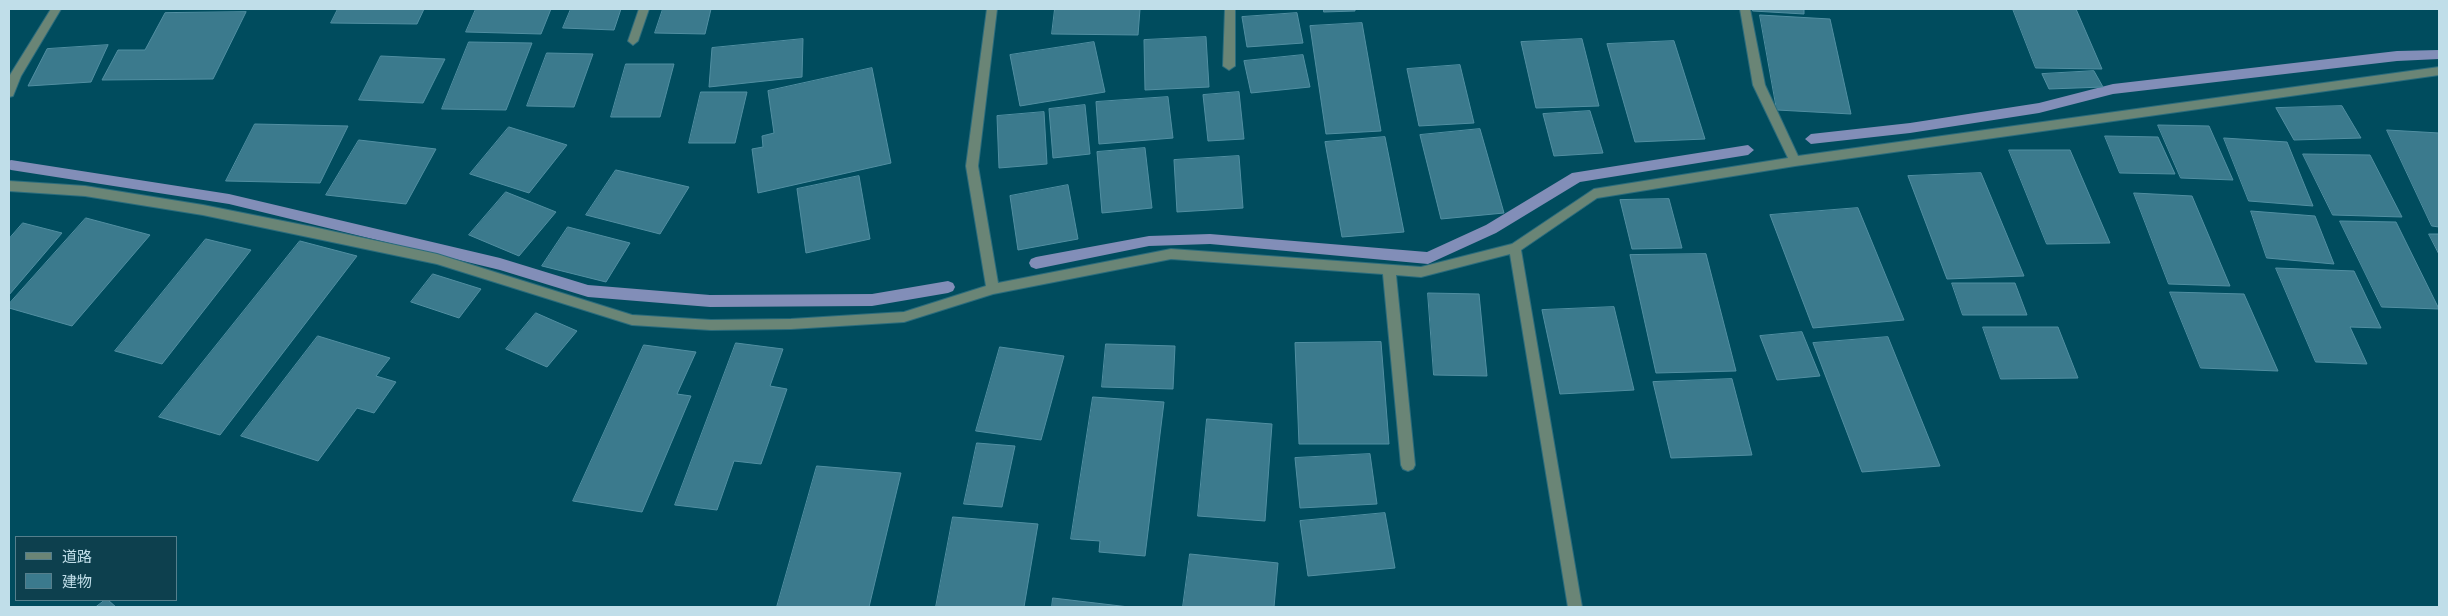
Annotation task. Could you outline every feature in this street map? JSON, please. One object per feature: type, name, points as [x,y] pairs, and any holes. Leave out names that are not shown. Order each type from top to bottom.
[{"type":"lane","points":[[9,93],[16,75],[56,9]]},
{"type":"lane","points":[[633,41],[644,9]]},
{"type":"lane","points":[[992,9],[972,166],[993,289]]},
{"type":"lane","points":[[1230,9],[1230,66]]},
{"type":"lane","points":[[1745,9],[1758,85],[1795,161]]},
{"type":"lane","points":[[9,186],[85,191],[203,210],[313,232],[438,259],[632,320],[711,325],[791,324],[904,317],[993,289],[1170,254],[1421,272],[1515,248],[1594,194],[1795,161],[2439,71]]},
{"type":"lane","points":[[1515,248],[1575,607]]},
{"type":"lane","points":[[1390,270],[1408,465]]},
{"type":"building","points":[[338,9],[424,9],[417,24],[331,23]]},
{"type":"building","points":[[476,9],[551,9],[541,34],[466,32]]},
{"type":"building","points":[[571,9],[621,9],[614,30],[563,28]]},
{"type":"building","points":[[663,9],[711,9],[705,34],[655,33]]},
{"type":"building","points":[[1055,9],[1140,9],[1138,35],[1052,34]]},
{"type":"building","points":[[1324,9],[1355,9],[1355,11],[1324,12]]},
{"type":"building","points":[[1753,9],[1804,9],[1804,14],[1753,11]]},
{"type":"building","points":[[2013,9],[2076,9],[2102,69],[2036,68]]},
{"type":"building","points":[[246,12],[213,79],[102,80],[118,50],[145,50],[165,13]]},
{"type":"building","points":[[1297,13],[1303,43],[1247,47],[1242,17]]},
{"type":"building","points":[[1760,15],[1830,19],[1851,114],[1777,110]]},
{"type":"building","points":[[1362,23],[1381,131],[1326,134],[1310,26]]},
{"type":"building","points":[[1206,37],[1209,87],[1145,90],[1144,40]]},
{"type":"building","points":[[803,39],[802,77],[709,87],[712,48]]},
{"type":"building","points":[[1582,39],[1599,106],[1536,108],[1521,42]]},
{"type":"building","points":[[1674,41],[1705,139],[1635,142],[1607,44]]},
{"type":"building","points":[[469,42],[532,43],[506,110],[442,109]]},
{"type":"building","points":[[1094,42],[1105,92],[1020,106],[1010,55]]},
{"type":"building","points":[[108,45],[91,82],[28,86],[47,49]]},
{"type":"building","points":[[547,53],[593,54],[574,107],[527,106]]},
{"type":"building","points":[[1303,55],[1310,87],[1251,93],[1244,61]]},
{"type":"building","points":[[381,56],[445,59],[423,103],[359,100]]},
{"type":"building","points":[[626,64],[674,64],[660,117],[611,117]]},
{"type":"building","points":[[1460,65],[1474,123],[1419,126],[1407,69]]},
{"type":"building","points":[[872,68],[891,163],[758,193],[752,149],[763,147],[762,136],[774,133],[768,91]]},
{"type":"building","points":[[2094,71],[2103,87],[2049,89],[2042,74]]},
{"type":"building","points":[[701,92],[747,92],[735,143],[689,143]]},
{"type":"building","points":[[1239,92],[1244,139],[1208,141],[1203,95]]},
{"type":"building","points":[[1168,97],[1173,138],[1099,144],[1096,102]]},
{"type":"building","points":[[1085,105],[1090,154],[1053,158],[1049,109]]},
{"type":"building","points":[[2342,106],[2361,138],[2294,140],[2276,108]]},
{"type":"building","points":[[1590,111],[1603,153],[1554,156],[1543,114]]},
{"type":"building","points":[[1044,112],[1047,164],[999,168],[997,116]]},
{"type":"building","points":[[255,124],[348,126],[320,183],[226,181]]},
{"type":"building","points":[[2158,125],[2209,126],[2233,180],[2181,178]]},
{"type":"building","points":[[509,127],[567,145],[529,193],[470,174]]},
{"type":"building","points":[[1480,129],[1504,213],[1441,219],[1420,135]]},
{"type":"building","points":[[2387,130],[2439,133],[2439,227],[2432,226]]},
{"type":"building","points":[[2105,136],[2158,137],[2175,174],[2120,173]]},
{"type":"building","points":[[1385,137],[1404,232],[1342,237],[1325,142]]},
{"type":"building","points":[[2224,138],[2287,142],[2313,206],[2249,201]]},
{"type":"building","points":[[359,140],[436,149],[406,204],[326,195]]},
{"type":"building","points":[[1145,148],[1152,208],[1102,213],[1097,152]]},
{"type":"building","points":[[2009,150],[2070,150],[2110,243],[2047,244]]},
{"type":"building","points":[[2303,154],[2370,155],[2402,217],[2333,215]]},
{"type":"building","points":[[1239,156],[1243,208],[1177,212],[1174,160]]},
{"type":"building","points":[[616,170],[689,187],[660,234],[586,215]]},
{"type":"building","points":[[1981,173],[2024,276],[1947,279],[1908,176]]},
{"type":"building","points":[[859,176],[870,239],[806,253],[797,189]]},
{"type":"building","points":[[1068,185],[1078,239],[1018,250],[1010,196]]},
{"type":"building","points":[[506,192],[556,212],[519,256],[469,235]]},
{"type":"building","points":[[2134,193],[2192,196],[2230,286],[2169,284]]},
{"type":"building","points":[[1669,199],[1682,248],[1632,249],[1620,200]]},
{"type":"building","points":[[1858,208],[1904,320],[1813,328],[1770,215]]},
{"type":"building","points":[[2251,211],[2315,216],[2334,264],[2267,258]]},
{"type":"building","points":[[86,218],[150,235],[72,326],[9,308],[9,304]]},
{"type":"building","points":[[2340,221],[2396,222],[2439,309],[2382,307]]},
{"type":"building","points":[[23,223],[62,233],[9,295],[9,239]]},
{"type":"building","points":[[568,227],[630,243],[606,282],[542,266]]},
{"type":"building","points":[[2429,234],[2439,234],[2439,254]]},
{"type":"building","points":[[206,239],[251,250],[162,364],[115,351]]},
{"type":"building","points":[[300,241],[357,256],[220,435],[159,417]]},
{"type":"building","points":[[1706,254],[1736,371],[1656,373],[1630,255]]},
{"type":"building","points":[[2276,268],[2354,271],[2381,328],[2350,327],[2367,364],[2316,362]]},
{"type":"building","points":[[433,274],[481,289],[459,318],[411,302]]},
{"type":"building","points":[[1952,283],[2015,283],[2027,315],[1963,315]]},
{"type":"building","points":[[2170,292],[2244,294],[2278,371],[2201,368]]},
{"type":"building","points":[[1428,293],[1479,294],[1487,376],[1434,375]]},
{"type":"building","points":[[1614,307],[1634,390],[1560,394],[1542,310]]},
{"type":"building","points":[[536,313],[577,331],[547,367],[506,349]]},
{"type":"building","points":[[1983,327],[2058,327],[2078,378],[2001,379]]},
{"type":"building","points":[[1802,332],[1820,376],[1777,380],[1760,336]]},
{"type":"building","points":[[318,336],[390,358],[376,376],[396,382],[374,413],[357,408],[318,461],[241,436]]},
{"type":"building","points":[[1888,337],[1940,466],[1862,472],[1813,343]]},
{"type":"building","points":[[1381,342],[1389,444],[1299,444],[1295,343]]},
{"type":"building","points":[[736,343],[783,349],[770,386],[787,389],[761,464],[734,461],[717,510],[675,505]]},
{"type":"building","points":[[1106,344],[1175,346],[1173,389],[1102,387]]},
{"type":"building","points":[[644,345],[696,352],[677,394],[691,396],[642,512],[573,501]]},
{"type":"building","points":[[1000,347],[1064,356],[1041,440],[976,431]]},
{"type":"building","points":[[1732,379],[1752,455],[1671,458],[1653,382]]},
{"type":"building","points":[[1093,397],[1164,402],[1145,556],[1099,552],[1100,541],[1071,539]]},
{"type":"building","points":[[1207,419],[1272,424],[1265,521],[1198,516]]},
{"type":"building","points":[[977,443],[1015,446],[1002,507],[964,504]]},
{"type":"building","points":[[1370,454],[1377,504],[1300,508],[1295,458]]},
{"type":"building","points":[[817,466],[901,473],[869,607],[777,607]]},
{"type":"building","points":[[1385,513],[1395,568],[1308,576],[1300,521]]},
{"type":"building","points":[[953,517],[1038,524],[1024,607],[936,607]]},
{"type":"building","points":[[1190,554],[1278,563],[1274,607],[1183,607]]},
{"type":"building","points":[[1053,598],[1129,607],[1052,607]]},
{"type":"building","points":[[104,601],[109,601],[116,607],[96,607]]},
{"type":"waterway","points":[[1811,139],[1910,128],[2039,108],[2113,89],[2397,56],[2439,54]]},
{"type":"waterway","points":[[1036,263],[1149,241],[1210,239],[1428,258],[1491,229],[1577,177],[1748,150]]},
{"type":"waterway","points":[[11,165],[229,199],[500,264],[588,291],[710,301],[872,300],[948,287]]}]
